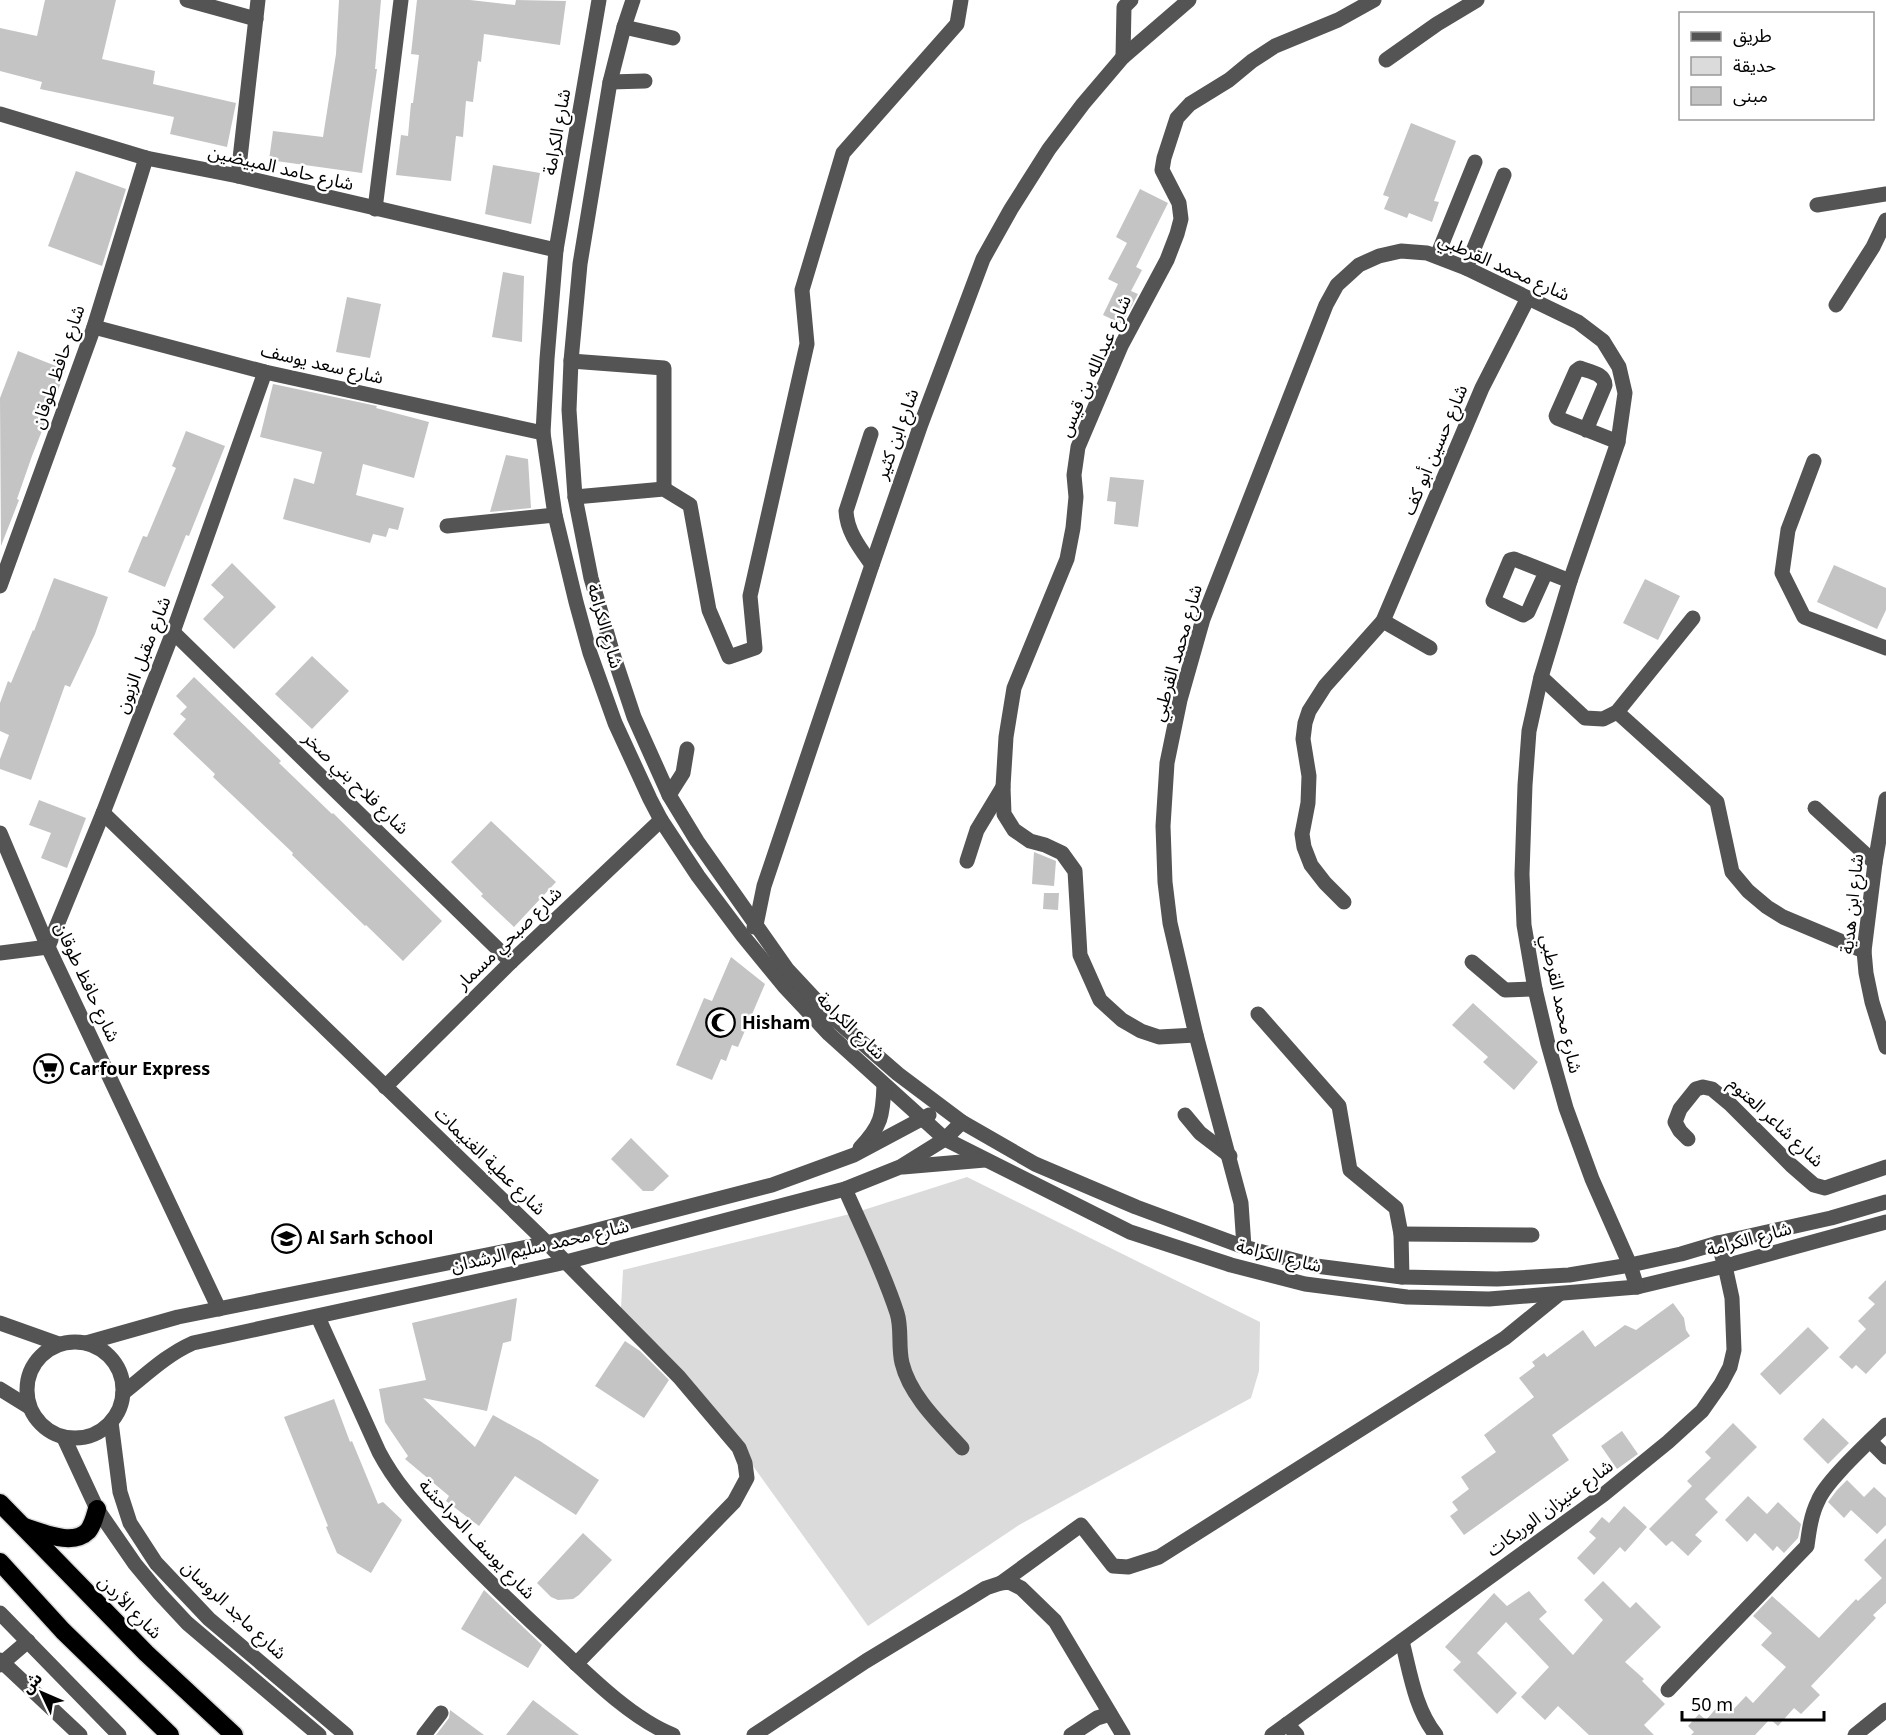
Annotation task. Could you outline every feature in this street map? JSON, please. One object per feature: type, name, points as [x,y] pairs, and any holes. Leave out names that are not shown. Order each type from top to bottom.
[{"type":"highway","name":"شارع الأردن","points":[[0,1503],[146,1653],[234,1735]]},
{"type":"highway","points":[[22,1526],[61,1538],[81,1536],[88,1531],[97,1509]]},
{"type":"highway","points":[[0,1562],[63,1631],[170,1735]]},
{"type":"street","points":[[187,0],[256,19]]},
{"type":"street","points":[[238,176],[258,0]]},
{"type":"street","points":[[375,209],[401,0]]},
{"type":"street","name":"شارع الكرامة","points":[[599,0],[556,250],[543,433],[555,514],[590,653],[615,723],[650,800],[698,876],[743,936],[807,1012],[829,1034],[945,1139],[1130,1232],[1231,1264],[1305,1284],[1407,1297],[1489,1299],[1637,1287],[1725,1266],[1886,1222]]},
{"type":"street","name":"شارع الكرامة","points":[[633,0],[610,82],[580,264],[570,361],[568,410],[575,497],[591,578],[613,654],[634,717],[669,795],[697,841],[787,969],[829,1014],[898,1074],[941,1107],[962,1122],[1035,1164],[1136,1207],[1245,1247],[1316,1266],[1402,1277],[1497,1279],[1569,1275],[1630,1265],[1831,1218],[1886,1202]]},
{"type":"street","points":[[575,497],[664,489],[690,505],[709,610],[729,657],[755,648],[750,596],[807,344],[802,290],[843,153],[957,24],[961,0]]},
{"type":"street","points":[[1124,57],[1124,7],[1131,0]]},
{"type":"street","name":"شارع ابن كثير","points":[[756,925],[764,886],[872,565],[921,424],[983,259],[1049,149],[1083,104],[1124,57],[1189,0]]},
{"type":"street","name":"شارع عبدالله بن قيس","points":[[1196,1035],[1159,1037],[1141,1031],[1122,1020],[1100,1000],[1080,956],[1075,871],[1062,853],[1045,845],[1030,842],[1014,830],[1004,814],[1006,737],[1014,688],[1067,559],[1073,528],[1076,497],[1074,475],[1078,447],[1121,346],[1167,260],[1177,234],[1181,219],[1179,203],[1162,170],[1177,118],[1190,104],[1222,85],[1275,46],[1338,20],[1374,0]]},
{"type":"street","points":[[1386,60],[1437,24],[1477,0]]},
{"type":"street","points":[[624,27],[673,38]]},
{"type":"street","points":[[610,82],[645,81]]},
{"type":"street","name":"شارع حامد المبيضين","points":[[0,114],[146,158],[238,176],[556,250]]},
{"type":"street","name":"شارع حافظ طوقان","points":[[0,586],[94,327],[146,158]]},
{"type":"street","points":[[1437,256],[1475,162]]},
{"type":"street","points":[[1466,268],[1504,175]]},
{"type":"street","points":[[1817,205],[1886,194]]},
{"type":"street","points":[[1836,305],[1873,247],[1886,220]]},
{"type":"street","name":"شارع محمد القرطبي","points":[[1245,1247],[1241,1203],[1196,1035],[1170,924],[1165,882],[1163,826],[1167,763],[1180,700],[1203,619],[1326,305],[1337,285],[1359,265],[1379,256],[1401,251],[1427,253],[1466,268],[1578,322],[1603,341],[1619,368],[1624,393],[1618,442],[1570,581],[1541,677],[1529,731],[1522,874],[1524,925],[1535,989],[1566,1108],[1592,1179],[1630,1265],[1637,1287]]},
{"type":"street","name":"شارع حسين أبو كف","points":[[1344,902],[1311,865],[1304,847],[1302,834],[1308,803],[1309,776],[1304,739],[1305,723],[1309,711],[1325,687],[1383,621],[1478,398],[1528,298]]},
{"type":"street","name":"شارع سعد يوسف","points":[[94,327],[265,372],[543,433]]},
{"type":"street","points":[[570,361],[664,368],[664,489]]},
{"type":"street","name":"شارع مقبل الزبون","points":[[48,947],[173,632],[265,372]]},
{"type":"street","points":[[1586,430],[1618,442]]},
{"type":"street","points":[[871,434],[846,511],[846,521],[872,565]]},
{"type":"street","points":[[1814,461],[1788,530],[1782,573],[1804,617],[1886,648]]},
{"type":"street","points":[[447,526],[555,514]]},
{"type":"street","points":[[1546,572],[1570,581]]},
{"type":"street","points":[[1541,677],[1586,718],[1603,719],[1617,712],[1693,618]]},
{"type":"street","points":[[1383,621],[1430,648]]},
{"type":"street","name":"شارع فلاح بني صخر","points":[[173,632],[511,962]]},
{"type":"street","points":[[1617,712],[1717,802],[1732,873],[1748,891],[1783,917],[1864,951]]},
{"type":"street","points":[[669,795],[683,773],[687,749]]},
{"type":"street","points":[[967,861],[977,830],[1003,787]]},
{"type":"street","name":"شارع ابن هدية","points":[[1886,799],[1864,951],[1872,1002],[1886,1047]]},
{"type":"street","points":[[1815,808],[1875,863]]},
{"type":"street","name":"شارع عطية الغنيمات","points":[[103,813],[547,1243],[679,1377],[739,1448],[745,1462],[747,1478],[734,1502],[576,1664]]},
{"type":"street","name":"شارع صبحي مسمار","points":[[385,1087],[511,962],[661,820]]},
{"type":"street","name":"شارع حافظ طوقان","points":[[0,833],[48,947],[219,1309]]},
{"type":"street","points":[[743,936],[756,925]]},
{"type":"street","points":[[0,953],[48,947]]},
{"type":"street","points":[[1472,962],[1505,990],[1535,989]]},
{"type":"street","points":[[1258,1014],[1339,1106],[1350,1170],[1396,1208],[1401,1234],[1402,1277]]},
{"type":"street","points":[[854,1155],[872,1135],[879,1123],[883,1108],[884,1085]]},
{"type":"street","name":"شارع شاعر العتوم","points":[[1688,1139],[1675,1122],[1677,1115],[1696,1089],[1703,1087],[1712,1089],[1730,1104],[1814,1185],[1825,1188],[1886,1167]]},
{"type":"street","name":"شارع محمد سليم الرشدان","points":[[86,1343],[178,1317],[547,1243],[772,1185],[854,1155],[941,1107]]},
{"type":"street","points":[[1185,1115],[1200,1133],[1230,1156]]},
{"type":"street","name":"شارع محمد سليم الرشدان","points":[[123,1393],[177,1350],[193,1343],[566,1262],[845,1189],[900,1167],[945,1139],[962,1122]]},
{"type":"street","points":[[900,1167],[985,1160]]},
{"type":"street","points":[[845,1189],[898,1316],[898,1339],[902,1364],[911,1387],[962,1449]]},
{"type":"street","points":[[1401,1234],[1532,1235]]},
{"type":"street","name":"شارع عنيزان الوريكات","points":[[1272,1735],[1292,1730],[1402,1641],[1603,1495],[1702,1411],[1730,1367],[1734,1350],[1732,1298],[1718,1243]]},
{"type":"street","points":[[1001,1583],[1081,1525],[1113,1566],[1128,1567],[1159,1557],[1505,1338],[1558,1295]]},
{"type":"street","name":"شارع يوسف الحراحشة","points":[[318,1317],[379,1452],[403,1491],[482,1576],[576,1664],[634,1714],[673,1735]]},
{"type":"street","points":[[0,1323],[59,1344]]},
{"type":"street","points":[[86,1343],[102,1350],[114,1361],[122,1377],[123,1393],[120,1409],[111,1422],[98,1433],[81,1438],[64,1438],[49,1432],[37,1421],[29,1407],[26,1392],[28,1377],[35,1363],[45,1352],[59,1344],[86,1343]]},
{"type":"street","points":[[0,1389],[29,1407]]},
{"type":"street","name":"شارع ماجد الروسان","points":[[111,1422],[120,1492],[130,1523],[156,1563],[209,1619],[346,1735]]},
{"type":"street","points":[[1668,1690],[1807,1546],[1818,1499],[1886,1425]]},
{"type":"street","name":"شارع ماجد الروسان","points":[[64,1438],[97,1509],[135,1564],[160,1594],[187,1623],[319,1735]]},
{"type":"street","points":[[1870,1441],[1886,1457]]},
{"type":"street","points":[[754,1735],[866,1661],[986,1588],[1009,1582],[1021,1588],[1055,1621],[1123,1735]]},
{"type":"street","points":[[0,1613],[119,1735]]},
{"type":"street","points":[[28,1641],[1,1663],[80,1735]]},
{"type":"street","points":[[1402,1641],[1415,1693],[1429,1726],[1436,1735]]},
{"type":"street","points":[[1855,1735],[1886,1710]]},
{"type":"street","points":[[424,1735],[441,1713]]},
{"type":"street","points":[[1071,1735],[1096,1718],[1110,1714]]},
{"type":"green space","points":[[967,1177],[1260,1322],[1259,1371],[1251,1398],[1019,1525],[868,1626],[725,1427],[621,1308],[623,1270],[854,1213]]},
{"type":"building","points":[[45,0],[116,0],[102,59],[155,71],[153,84],[236,103],[227,147],[170,134],[174,117],[40,89],[42,82],[0,71],[0,28],[37,36]]},
{"type":"building","points":[[339,0],[381,0],[375,69],[377,69],[362,173],[269,160],[273,131],[323,137],[336,54]]},
{"type":"building","points":[[417,0],[470,0],[515,5],[516,0],[566,1],[560,45],[484,34],[473,102],[466,101],[463,137],[456,136],[451,181],[396,175],[401,135],[408,136],[419,55],[411,54]]},
{"type":"building","points":[[1411,123],[1456,141],[1434,201],[1439,202],[1432,222],[1409,213],[1407,218],[1384,209],[1389,197],[1383,195]]},
{"type":"building","points":[[493,165],[540,173],[531,224],[485,214]]},
{"type":"building","points":[[76,171],[126,189],[102,266],[48,246]]},
{"type":"building","points":[[1140,189],[1168,203],[1136,267],[1142,270],[1131,291],[1138,294],[1122,324],[1103,315],[1118,284],[1108,279],[1127,243],[1116,237]]},
{"type":"building","points":[[503,272],[524,276],[522,342],[492,337]]},
{"type":"building","points":[[347,297],[381,304],[370,358],[336,352]]},
{"type":"building","points":[[18,351],[66,370],[32,456],[17,499],[19,500],[1,546],[0,398]]},
{"type":"building","points":[[273,384],[377,406],[376,408],[429,422],[414,478],[363,464],[356,495],[404,508],[398,530],[389,528],[386,537],[373,534],[370,543],[283,519],[294,478],[314,484],[322,452],[260,437]]},
{"type":"building","points":[[186,431],[225,446],[189,536],[186,535],[165,587],[128,572],[143,536],[147,537],[176,468],[172,466]]},
{"type":"building","points":[[506,455],[528,459],[531,508],[490,512]]},
{"type":"building","points":[[1110,477],[1144,480],[1138,527],[1114,524],[1116,502],[1107,501]]},
{"type":"building","points":[[232,563],[276,607],[234,649],[203,619],[224,597],[211,585]]},
{"type":"building","points":[[1834,565],[1886,588],[1886,610],[1877,629],[1817,602]]},
{"type":"building","points":[[54,578],[108,597],[95,634],[70,687],[65,685],[31,780],[0,769],[0,759],[9,735],[0,731],[0,703],[8,681],[11,683],[34,631]]},
{"type":"building","points":[[1645,579],[1680,596],[1658,640],[1623,623]]},
{"type":"building","points":[[312,656],[349,691],[312,729],[275,694]]},
{"type":"building","points":[[194,677],[442,921],[403,961],[292,855],[293,853],[213,777],[215,774],[173,734],[186,719],[180,714],[187,707],[176,696]]},
{"type":"building","points":[[39,800],[86,818],[67,868],[41,858],[51,833],[29,825]]},
{"type":"building","points":[[491,821],[556,882],[514,927],[481,896],[483,894],[451,862]]},
{"type":"building","points":[[1034,852],[1056,861],[1054,886],[1032,884]]},
{"type":"building","points":[[1044,893],[1059,893],[1058,910],[1043,909]]},
{"type":"building","name":"Hisham","points":[[731,957],[765,984],[738,1047],[732,1045],[726,1061],[721,1059],[712,1080],[676,1065],[704,998],[712,1001]]},
{"type":"building","points":[[1473,1003],[1538,1062],[1514,1090],[1483,1062],[1488,1057],[1452,1025]]},
{"type":"building","points":[[631,1138],[669,1176],[653,1191],[643,1191],[611,1159]]},
{"type":"building","points":[[1886,1280],[1886,1353],[1866,1374],[1856,1365],[1852,1369],[1839,1357],[1866,1329],[1858,1321],[1875,1304],[1868,1298]]},
{"type":"building","points":[[517,1298],[511,1341],[503,1343],[487,1411],[423,1398],[475,1447],[493,1415],[540,1441],[599,1480],[576,1515],[515,1476],[479,1526],[446,1501],[449,1496],[405,1459],[408,1456],[385,1422],[379,1389],[426,1380],[412,1323]]},
{"type":"building","points":[[1673,1303],[1684,1318],[1686,1330],[1690,1336],[1552,1435],[1569,1460],[1464,1535],[1450,1516],[1458,1510],[1452,1502],[1469,1489],[1461,1477],[1496,1452],[1484,1435],[1534,1397],[1519,1378],[1535,1366],[1532,1362],[1544,1353],[1547,1357],[1583,1330],[1595,1347],[1625,1325],[1636,1330]]},
{"type":"building","points":[[1808,1327],[1829,1348],[1780,1395],[1760,1374]]},
{"type":"building","points":[[625,1341],[640,1351],[669,1380],[644,1418],[595,1386]]},
{"type":"building","points":[[334,1399],[350,1442],[352,1441],[378,1504],[383,1502],[402,1520],[371,1573],[337,1553],[284,1417]]},
{"type":"building","points":[[1823,1418],[1849,1443],[1828,1464],[1803,1439]]},
{"type":"building","points":[[1733,1423],[1757,1447],[1705,1499],[1718,1512],[1695,1535],[1702,1541],[1688,1556],[1672,1541],[1666,1546],[1649,1529],[1692,1486],[1687,1481],[1711,1458],[1705,1452]]},
{"type":"building","points":[[1622,1431],[1638,1454],[1617,1469],[1601,1446]]},
{"type":"building","points":[[1847,1480],[1864,1497],[1874,1487],[1886,1498],[1886,1525],[1877,1534],[1851,1510],[1844,1518],[1828,1502]]},
{"type":"building","points":[[1748,1496],[1767,1514],[1778,1502],[1801,1524],[1798,1538],[1784,1553],[1777,1546],[1773,1551],[1755,1533],[1747,1542],[1725,1520]]},
{"type":"building","points":[[1624,1506],[1647,1527],[1625,1552],[1620,1547],[1594,1575],[1577,1558],[1596,1538],[1589,1532],[1602,1517],[1609,1523]]},
{"type":"building","points":[[583,1533],[612,1560],[573,1599],[558,1600],[551,1597],[537,1583]]},
{"type":"building","points":[[1886,1538],[1886,1603],[1873,1615],[1876,1618],[1811,1686],[1820,1695],[1801,1714],[1794,1708],[1778,1726],[1770,1719],[1755,1735],[1691,1735],[1694,1732],[1688,1726],[1699,1714],[1706,1720],[1719,1705],[1729,1714],[1746,1696],[1753,1703],[1786,1667],[1761,1645],[1772,1633],[1753,1616],[1772,1596],[1819,1638],[1856,1599],[1858,1601],[1882,1578],[1864,1560]]},
{"type":"building","points":[[1603,1581],[1630,1608],[1636,1602],[1661,1627],[1625,1662],[1644,1679],[1642,1681],[1665,1704],[1644,1725],[1654,1735],[1589,1735],[1558,1706],[1545,1720],[1521,1697],[1549,1667],[1506,1622],[1477,1653],[1517,1693],[1497,1714],[1453,1670],[1461,1662],[1445,1647],[1494,1593],[1507,1606],[1529,1591],[1547,1612],[1539,1619],[1573,1655],[1603,1620],[1584,1600]]},
{"type":"building","points":[[484,1590],[542,1645],[528,1668],[461,1629]]},
{"type":"building","points":[[533,1700],[579,1735],[506,1735]]},
{"type":"building","points":[[450,1710],[484,1735],[436,1735],[449,1718]]},
{"type":"place","name":"Hisham","points":[[721,1023]]},
{"type":"place","name":"Carfour Express","points":[[48,1069]]},
{"type":"place","name":"Al Sarh School","points":[[286,1238]]}]
